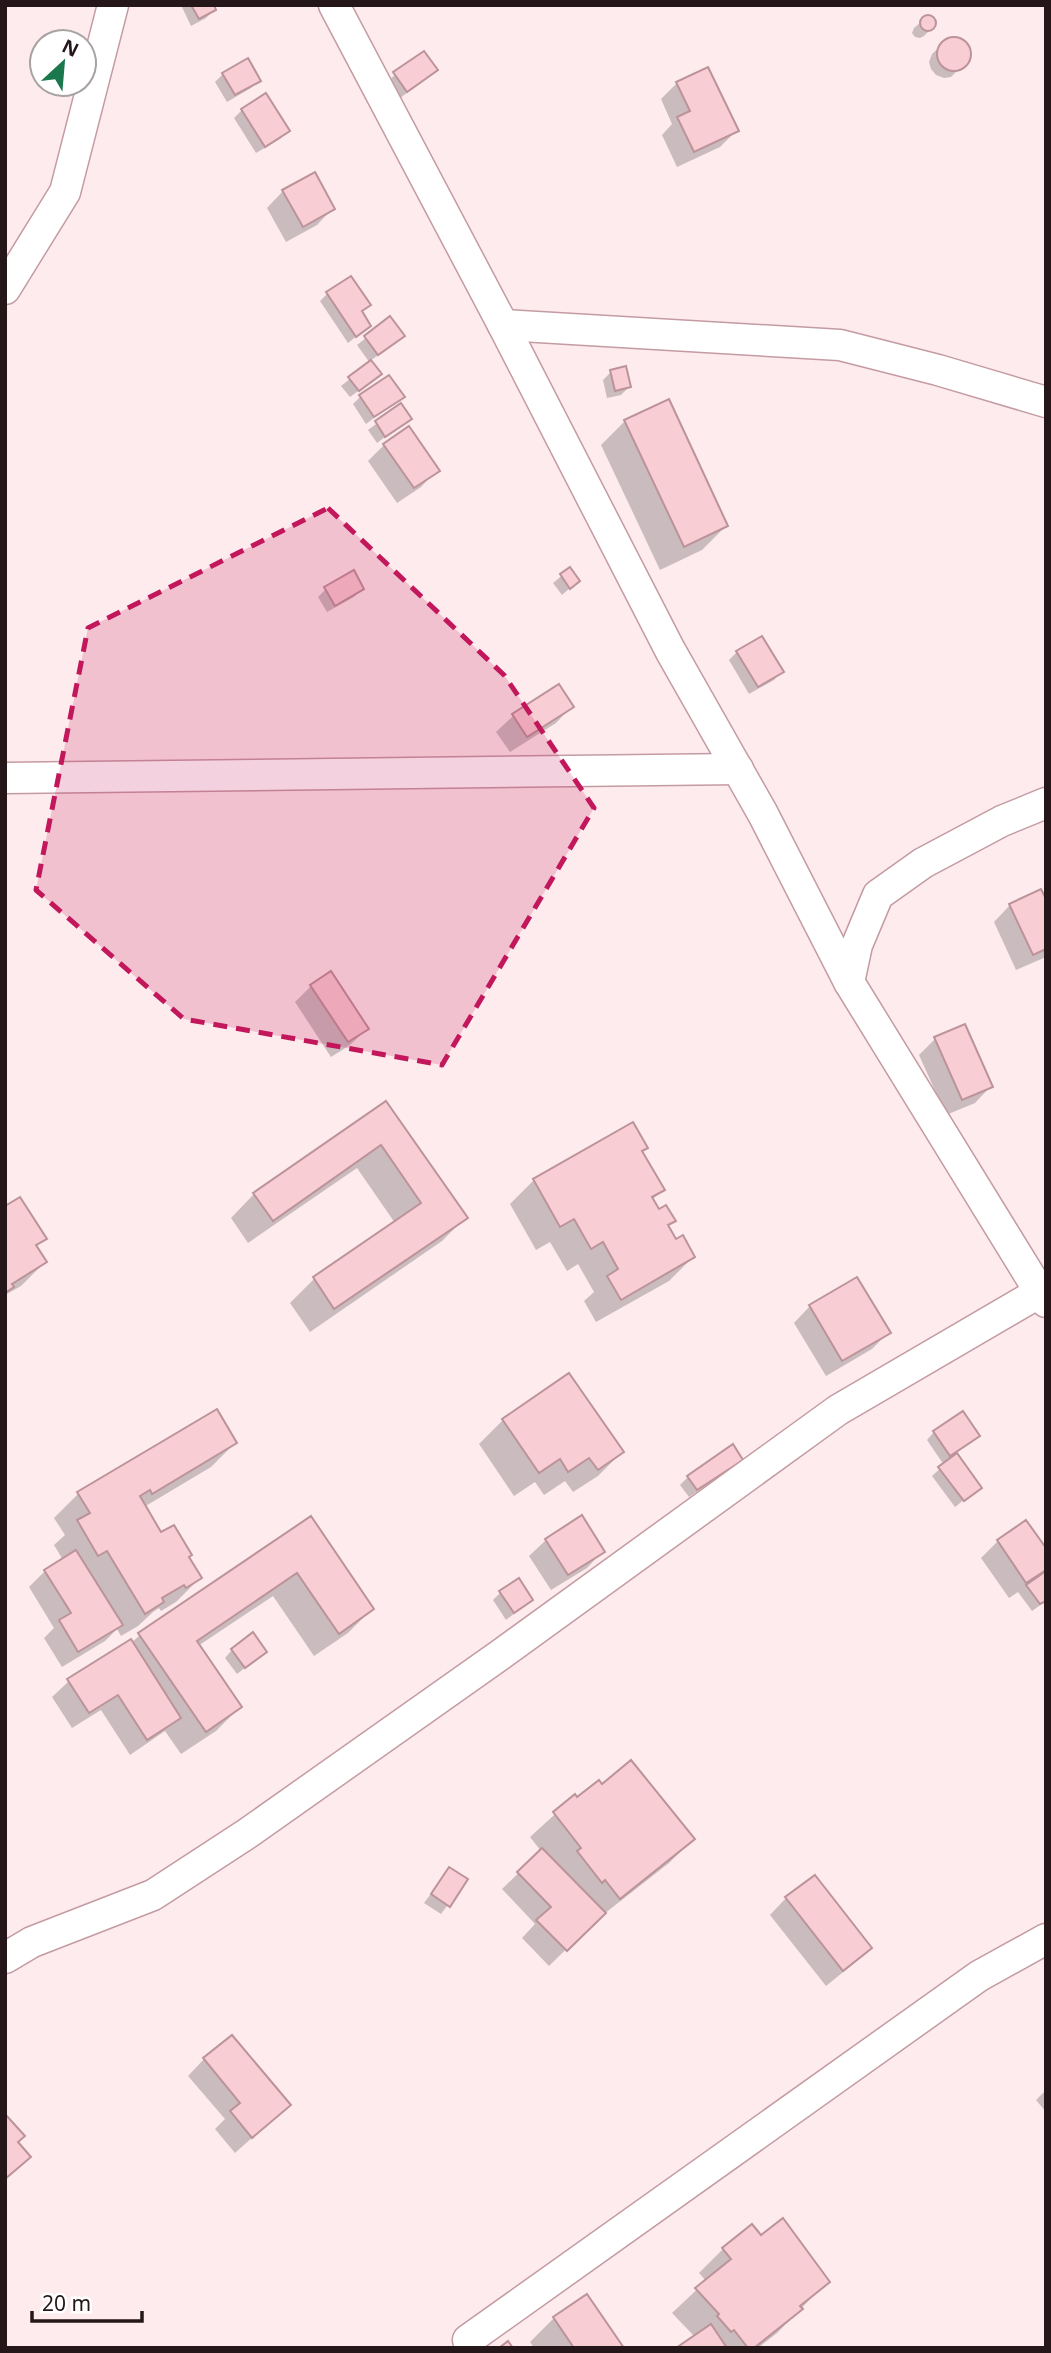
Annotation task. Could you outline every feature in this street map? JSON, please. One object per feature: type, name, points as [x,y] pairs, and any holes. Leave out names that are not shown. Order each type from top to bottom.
[{"type":"street","points":[[5,289],[65,192],[113,5]]},
{"type":"street","points":[[5,1958],[32,1942],[153,1895],[248,1833],[838,1409],[1040,1282],[849,982],[737,769],[670,650],[334,5]]},
{"type":"street","points":[[503,325],[840,345],[1046,402]]},
{"type":"street","points":[[5,778],[737,769]]},
{"type":"street","points":[[849,982],[857,945],[878,895],[923,863],[1002,821],[1046,803]]},
{"type":"street","points":[[468,2340],[979,1976],[1046,1939]]},
{"type":"highlighted area","points":[[328,508],[504,675],[594,808],[442,1065],[184,1019],[36,890],[88,628]]},
{"type":"building","points":[[191,5],[214,5],[216,10],[199,19]]},
{"type":"building","points":[[928,15],[934,17],[934,29],[928,31],[922,29],[920,23],[922,17]]},
{"type":"building","points":[[954,37],[966,42],[971,54],[966,66],[954,71],[942,66],[937,54],[942,42]]},
{"type":"building","points":[[424,51],[438,70],[407,92],[393,72]]},
{"type":"building","points":[[248,58],[261,81],[235,95],[222,73]]},
{"type":"building","points":[[708,67],[739,131],[694,152],[677,117],[690,111],[676,82]]},
{"type":"building","points":[[266,93],[290,131],[265,147],[241,109]]},
{"type":"building","points":[[315,172],[335,209],[303,227],[282,190]]},
{"type":"building","points":[[351,276],[371,305],[362,311],[371,326],[356,337],[326,292]]},
{"type":"building","points":[[390,316],[405,336],[378,355],[364,336]]},
{"type":"building","points":[[371,360],[382,374],[359,391],[348,377]]},
{"type":"building","points":[[626,366],[631,387],[615,391],[610,370]]},
{"type":"building","points":[[389,375],[405,397],[374,417],[359,395]]},
{"type":"building","points":[[669,399],[728,526],[684,547],[624,420]]},
{"type":"building","points":[[401,403],[412,419],[385,437],[375,421]]},
{"type":"building","points":[[409,426],[440,471],[414,488],[383,444]]},
{"type":"building","points":[[570,567],[580,581],[570,589],[560,574]]},
{"type":"building","points":[[354,570],[364,589],[335,606],[324,587]]},
{"type":"building","points":[[762,636],[784,672],[758,687],[736,651]]},
{"type":"building","points":[[559,684],[574,707],[527,737],[512,714]]},
{"type":"building","points":[[1041,889],[1046,899],[1046,949],[1033,955],[1009,904]]},
{"type":"building","points":[[331,971],[369,1029],[348,1042],[310,985]]},
{"type":"building","points":[[965,1024],[993,1087],[962,1100],[934,1037]]},
{"type":"building","points":[[386,1101],[468,1218],[334,1309],[313,1277],[421,1203],[381,1145],[273,1221],[253,1193]]},
{"type":"building","points":[[633,1122],[648,1148],[642,1151],[665,1190],[652,1197],[659,1209],[666,1205],[676,1221],[668,1225],[676,1239],[683,1235],[695,1257],[621,1300],[607,1276],[618,1269],[603,1242],[591,1249],[574,1219],[560,1227],[533,1179]]},
{"type":"building","points":[[20,1197],[47,1239],[36,1245],[47,1262],[12,1284],[14,1287],[5,1293],[5,1206]]},
{"type":"building","points":[[857,1277],[891,1333],[842,1361],[809,1305]]},
{"type":"building","points":[[569,1373],[624,1452],[598,1470],[589,1458],[568,1472],[560,1459],[539,1473],[502,1419]]},
{"type":"building","points":[[217,1409],[237,1443],[152,1494],[150,1490],[140,1496],[161,1532],[174,1525],[202,1578],[162,1598],[164,1602],[145,1614],[107,1551],[98,1556],[77,1520],[90,1513],[77,1492]]},
{"type":"building","points":[[963,1411],[980,1436],[950,1456],[933,1431]]},
{"type":"building","points":[[733,1444],[743,1460],[697,1490],[687,1476]]},
{"type":"building","points":[[957,1453],[982,1488],[964,1501],[938,1467]]},
{"type":"building","points":[[582,1515],[605,1552],[568,1575],[545,1539]]},
{"type":"building","points":[[311,1516],[374,1609],[339,1634],[297,1573],[197,1641],[242,1707],[206,1732],[138,1633]]},
{"type":"building","points":[[1026,1520],[1046,1548],[1046,1570],[1026,1583],[997,1540]]},
{"type":"building","points":[[76,1550],[123,1625],[78,1652],[59,1620],[71,1613],[44,1570]]},
{"type":"building","points":[[1046,1571],[1046,1601],[1040,1604],[1026,1585]]},
{"type":"building","points":[[519,1578],[533,1600],[514,1613],[499,1591]]},
{"type":"building","points":[[253,1632],[267,1652],[245,1668],[231,1649]]},
{"type":"building","points":[[131,1639],[181,1718],[147,1740],[118,1695],[89,1713],[67,1679]]},
{"type":"building","points":[[631,1760],[695,1839],[620,1899],[605,1880],[602,1883],[577,1851],[581,1848],[553,1812],[575,1794],[577,1797],[599,1780],[602,1784]]},
{"type":"building","points":[[542,1848],[606,1913],[567,1951],[536,1920],[551,1907],[517,1872]]},
{"type":"building","points":[[449,1867],[468,1879],[450,1907],[431,1894]]},
{"type":"building","points":[[815,1875],[872,1948],[843,1971],[785,1897]]},
{"type":"building","points":[[232,2035],[291,2105],[252,2138],[230,2111],[240,2103],[203,2058]]},
{"type":"building","points":[[5,2114],[25,2136],[18,2142],[31,2157],[5,2179]]},
{"type":"building","points":[[783,2218],[830,2282],[800,2306],[803,2309],[754,2348],[748,2348],[734,2330],[731,2332],[717,2316],[719,2314],[695,2288],[731,2259],[722,2248],[752,2224],[761,2235]]},
{"type":"building","points":[[587,2294],[624,2348],[574,2348],[553,2317]]},
{"type":"building","points":[[711,2324],[727,2348],[676,2348]]},
{"type":"building","points":[[508,2341],[513,2348],[499,2348]]}]
